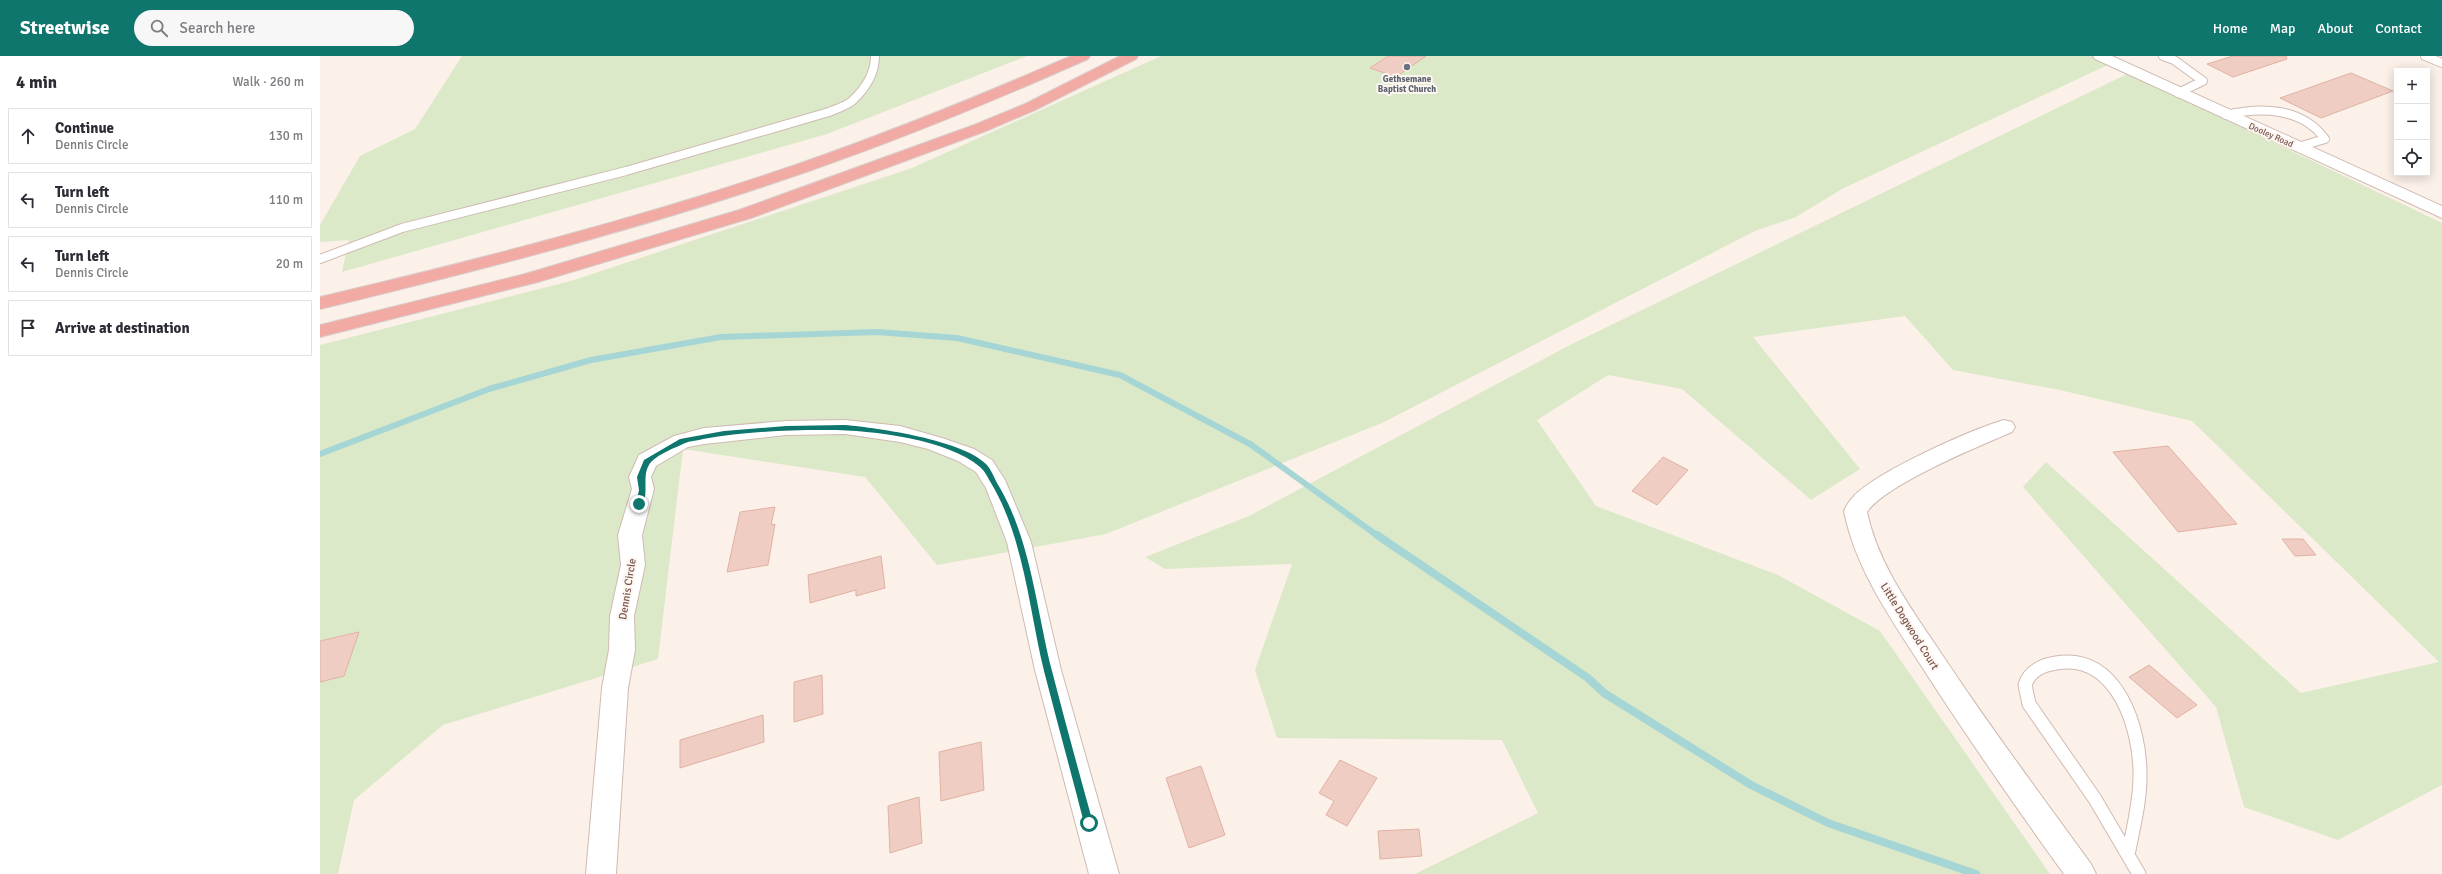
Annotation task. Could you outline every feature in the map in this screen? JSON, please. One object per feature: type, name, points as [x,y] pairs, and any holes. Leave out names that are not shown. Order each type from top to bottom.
[{"type":"highway","points":[[320,303],[586,235],[772,178],[957,112],[1083,56]]},
{"type":"highway","points":[[320,331],[524,280],[752,211],[980,128],[1044,100],[1131,56]]},
{"type":"street","name":"Dooley Road","points":[[2100,56],[2442,213]]},
{"type":"street","name":"Dennis Circle","points":[[601,874],[615,688],[622,650],[622,616],[633,565],[630,535],[643,490],[640,477],[647,461],[682,441],[704,436],[786,428],[845,427],[900,434],[934,443],[966,455],[984,466],[998,486],[1019,542],[1048,670],[1104,874]]},
{"type":"street","name":"Little Dogwood Court","points":[[2004,428],[1966,442],[1884,485],[1860,502],[1855,510],[1856,521],[1862,543],[1877,573],[1898,608],[1936,666],[2082,874]]},
{"type":"lane","points":[[320,259],[402,228],[626,171],[829,112],[852,102],[871,77],[875,68],[875,56]]},
{"type":"lane","points":[[2163,56],[2174,60],[2203,81],[2178,93]]},
{"type":"lane","points":[[2425,56],[2442,63]]},
{"type":"lane","points":[[2226,115],[2248,109],[2280,110],[2319,130],[2325,139],[2298,147]]},
{"type":"lane","points":[[2128,855],[2138,807],[2141,766],[2132,720],[2122,700],[2107,679],[2090,666],[2070,662],[2056,663],[2038,669],[2028,678],[2024,690],[2029,704],[2094,799],[2139,874]]},
{"type":"green space","points":[[462,56],[1027,56],[827,134],[342,272],[349,240],[320,242],[320,225],[360,156],[415,129]]},
{"type":"green space","points":[[1161,56],[2094,56],[2110,64],[1842,189],[1796,217],[1755,231],[1382,423],[1106,534],[937,565],[865,477],[683,449],[658,659],[443,725],[354,800],[338,874],[320,874],[320,345],[574,280],[912,168]]},
{"type":"green space","points":[[2129,73],[2442,223],[2442,785],[2338,840],[2244,807],[2216,707],[2023,487],[2046,462],[2301,693],[2439,662],[2192,421],[2060,390],[1953,370],[1905,316],[1753,337],[1860,469],[1811,500],[1682,389],[1608,375],[1537,420],[1596,506],[1778,575],[1880,631],[2050,874],[1415,874],[1538,813],[1502,740],[1277,738],[1255,670],[1292,564],[1165,569],[1145,557],[1249,516],[1568,346]]},
{"type":"building","name":"Gethsemane Baptist Church","points":[[1388,56],[1426,56],[1396,77],[1370,68]]},
{"type":"building","points":[[2233,56],[2286,56],[2287,59],[2233,77],[2207,64]]},
{"type":"building","points":[[2351,73],[2393,91],[2321,118],[2280,98]]},
{"type":"building","points":[[2168,446],[2237,524],[2178,532],[2113,452]]},
{"type":"building","points":[[1663,457],[1688,470],[1657,505],[1632,491]]},
{"type":"building","points":[[775,507],[771,525],[775,524],[768,565],[727,572],[740,512]]},
{"type":"building","points":[[2282,539],[2303,539],[2316,555],[2295,556]]},
{"type":"building","points":[[881,556],[885,588],[856,596],[856,590],[810,603],[808,575]]},
{"type":"building","points":[[359,632],[344,676],[320,682],[320,641]]},
{"type":"building","points":[[2149,665],[2197,705],[2177,718],[2129,677]]},
{"type":"building","points":[[822,675],[823,714],[794,722],[794,682]]},
{"type":"building","points":[[763,715],[764,742],[680,768],[680,740]]},
{"type":"building","points":[[981,742],[984,790],[941,801],[939,752]]},
{"type":"building","points":[[1340,760],[1377,778],[1347,826],[1326,815],[1334,801],[1319,793]]},
{"type":"building","points":[[1201,766],[1225,835],[1189,848],[1166,778]]},
{"type":"building","points":[[919,797],[922,843],[890,853],[888,806]]},
{"type":"building","points":[[1419,829],[1422,856],[1380,859],[1378,831]]},
{"type":"waterway","points":[[320,454],[489,389],[591,360],[721,337],[877,332],[957,338],[1120,375],[1250,444],[1378,536]]},
{"type":"waterway","points":[[1377,535],[1588,678],[1604,693],[1751,785],[1828,823],[1976,874]]},
{"type":"place","name":"Gethsemane Baptist Church","points":[[1407,67]]},
{"type":"route","points":[[639,504],[643,490],[640,477],[647,461],[682,441],[724,433],[786,428],[845,427],[882,431],[934,443],[966,455],[984,466],[998,486],[1004,499],[1019,542],[1048,670],[1089,823]]}]
